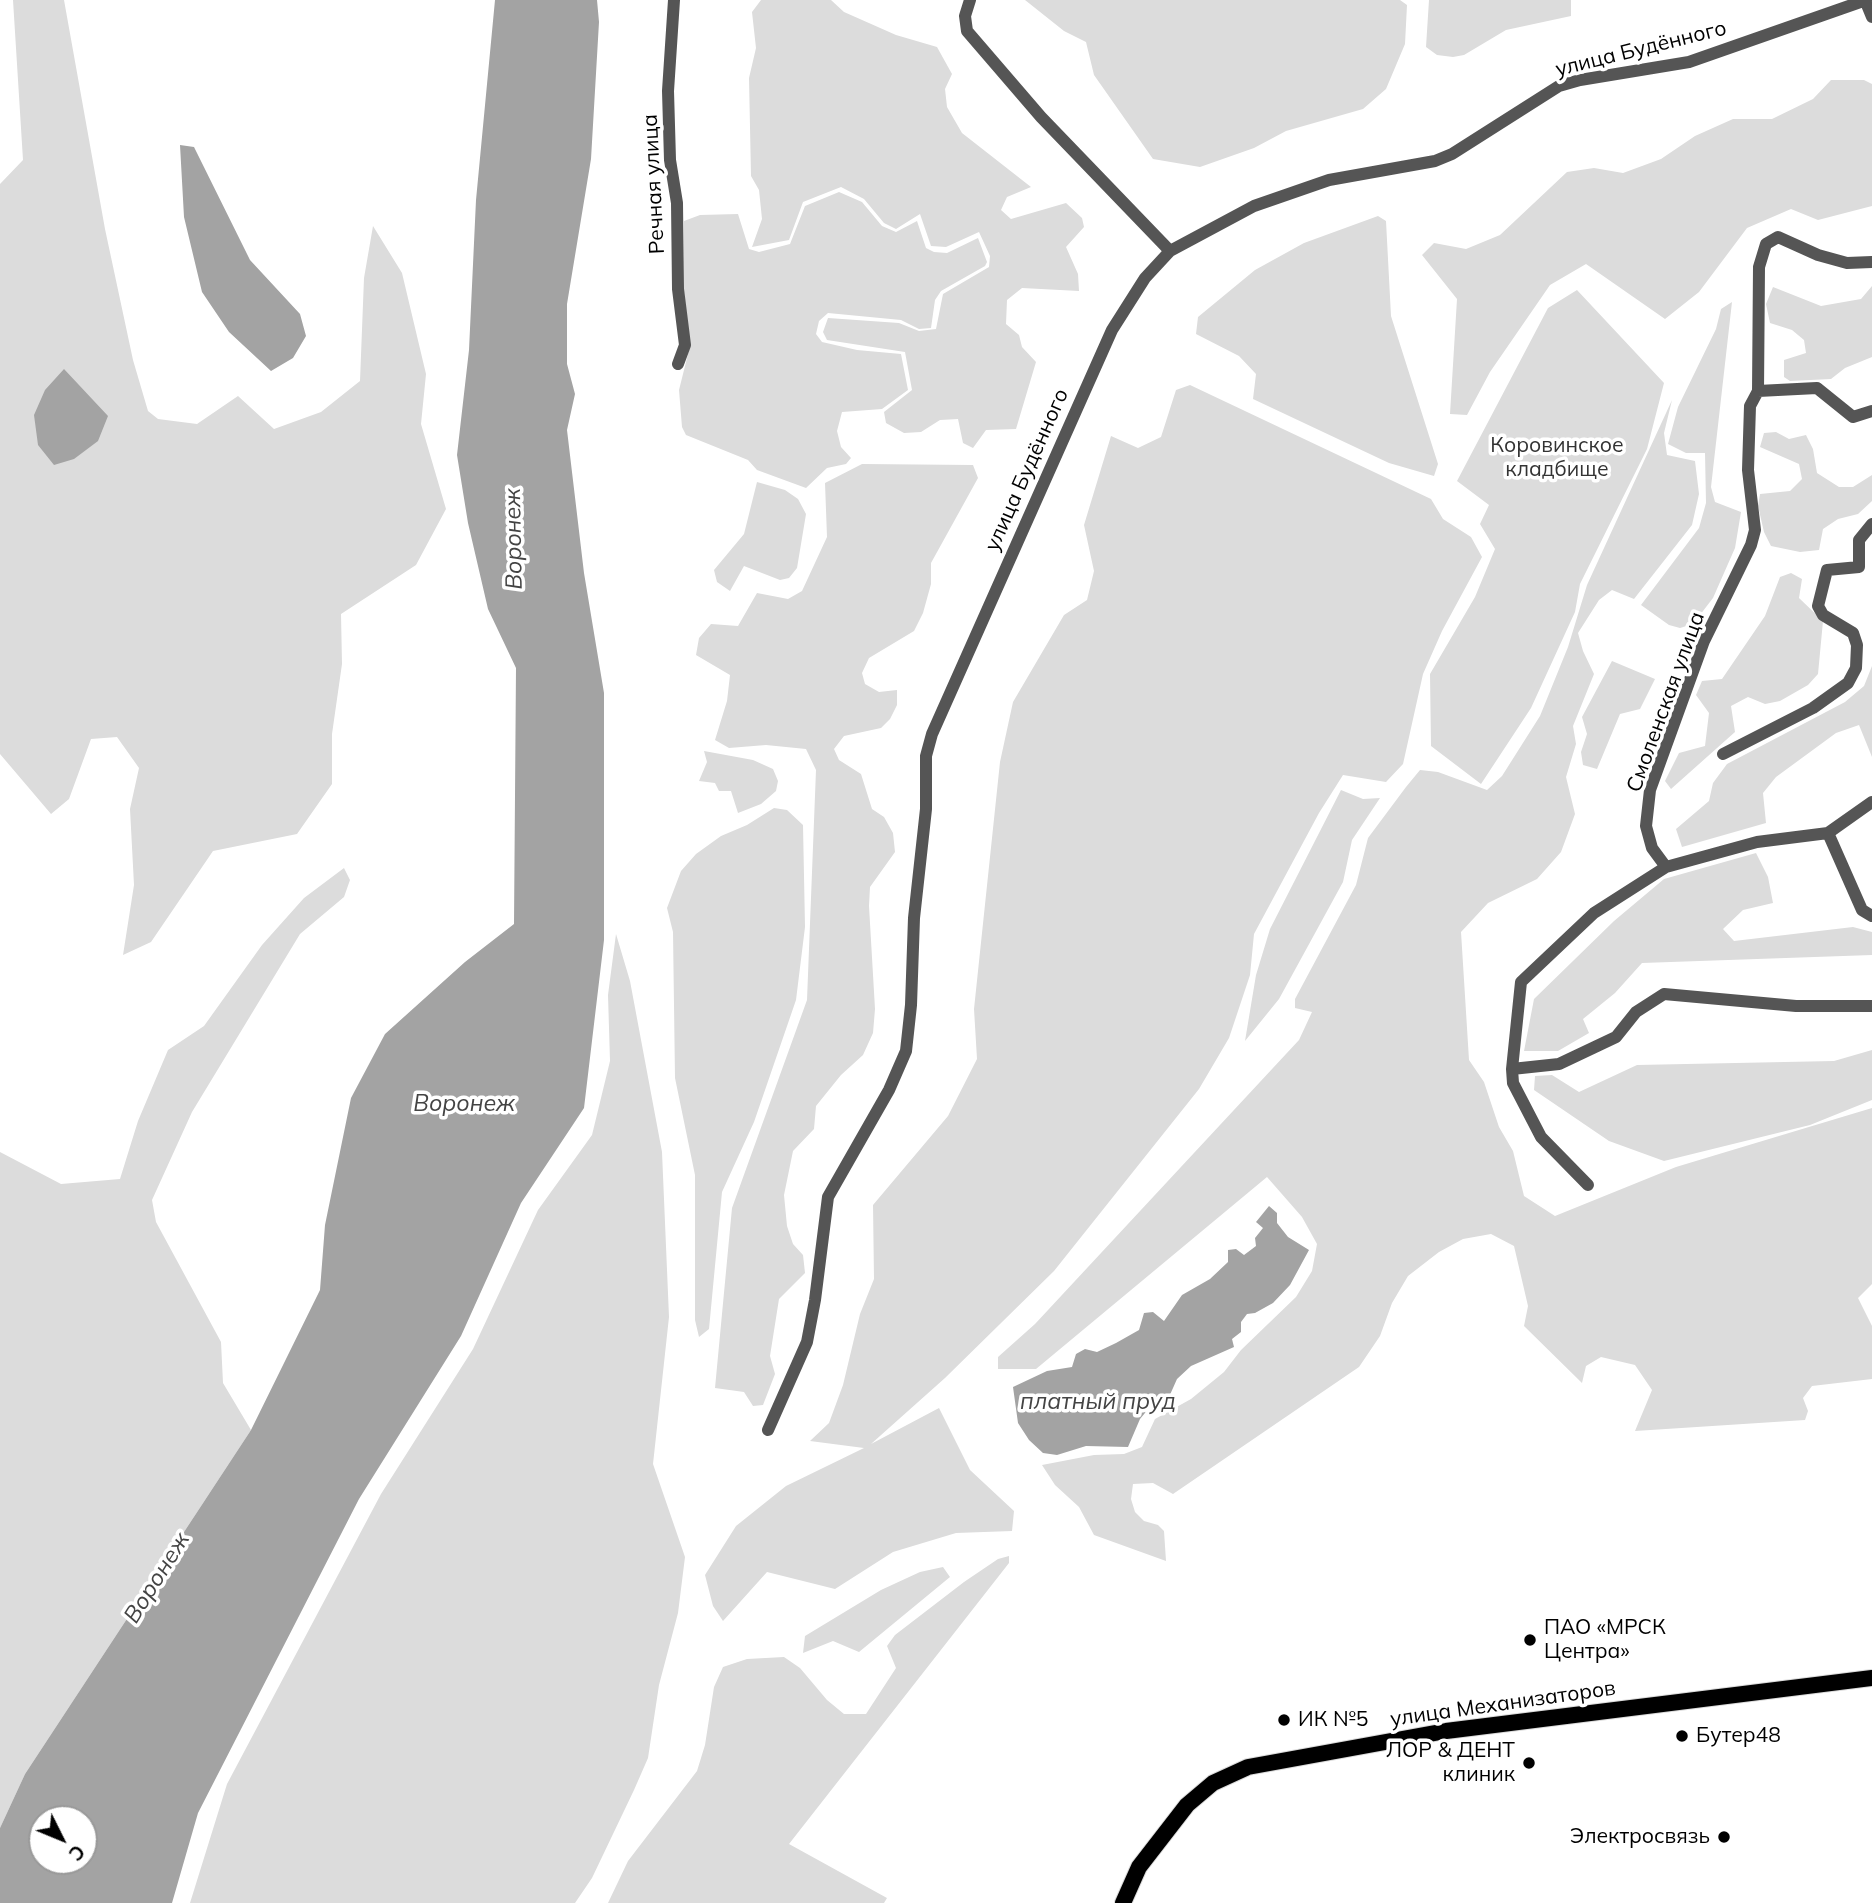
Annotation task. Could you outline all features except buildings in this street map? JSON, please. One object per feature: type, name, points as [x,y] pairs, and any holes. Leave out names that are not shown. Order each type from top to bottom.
[{"type":"main road","name":"улица Механизаторов","points":[[1123,1903],[1139,1867],[1187,1805],[1213,1783],[1248,1767],[1447,1731],[1872,1678]]},
{"type":"street","name":"Речная улица","points":[[674,0],[668,91],[670,160],[677,203],[678,289],[685,345],[678,364]]},
{"type":"street","points":[[970,0],[965,16],[967,31],[1041,117],[1170,251]]},
{"type":"street","points":[[1866,0],[1872,17]]},
{"type":"street","name":"улица Будённого","points":[[768,1430],[807,1342],[828,1197],[889,1090],[906,1051],[911,1005],[913,932],[926,821],[926,756],[939,712],[1112,330],[1131,296],[1170,251],[1254,206],[1303,188],[1354,174],[1435,161],[1452,155],[1559,86],[1590,78],[1689,62],[1866,0]]},
{"type":"street","name":"Смоленская улица","points":[[1666,867],[1652,848],[1646,826],[1650,790],[1704,641],[1751,545],[1755,530],[1748,470],[1751,407],[1758,391],[1762,251],[1766,244],[1779,237],[1818,255],[1847,263],[1872,262]]},
{"type":"street","points":[[1758,391],[1817,388],[1853,416],[1872,411]]},
{"type":"street","points":[[1723,754],[1813,708],[1848,683],[1856,668],[1857,645],[1853,633],[1823,615],[1818,606],[1828,570],[1859,568],[1859,540],[1872,524]]},
{"type":"street","points":[[1588,1185],[1541,1137],[1513,1083],[1512,1069],[1521,982],[1594,913],[1666,867],[1757,842],[1828,834],[1872,803]]},
{"type":"street","points":[[1828,834],[1862,910],[1872,916]]},
{"type":"street","points":[[1512,1069],[1559,1063],[1616,1037],[1636,1012],[1664,995],[1796,1006],[1872,1006]]},
{"type":"green space","points":[[13,0],[64,0],[105,229],[133,360],[148,411],[158,419],[197,424],[238,396],[274,429],[321,412],[360,381],[364,278],[373,226],[402,273],[426,374],[421,424],[446,509],[416,565],[341,614],[342,664],[332,734],[332,784],[297,834],[213,851],[151,942],[123,955],[134,885],[130,809],[139,768],[117,737],[91,739],[69,799],[51,814],[0,754],[0,184],[23,160]]},
{"type":"green space","points":[[761,0],[831,0],[844,12],[896,35],[937,47],[952,74],[945,89],[947,107],[962,133],[1031,187],[1007,197],[1001,210],[1011,219],[1066,203],[1082,218],[1084,227],[1066,247],[1078,274],[1079,291],[1022,288],[1007,300],[1006,324],[1019,335],[1022,347],[1036,362],[1016,429],[986,430],[973,448],[963,443],[958,419],[940,420],[921,432],[904,433],[886,423],[884,412],[912,390],[905,352],[827,340],[823,332],[828,318],[899,323],[919,331],[936,329],[943,294],[989,267],[990,256],[979,232],[946,247],[931,246],[920,214],[896,229],[884,223],[864,199],[841,187],[803,202],[789,240],[752,247],[762,219],[759,190],[751,176],[749,78],[756,48],[752,12]]},
{"type":"green space","points":[[1025,0],[1400,0],[1407,5],[1405,44],[1386,89],[1363,109],[1286,131],[1254,148],[1200,167],[1153,159],[1094,75],[1086,42],[1064,31]]},
{"type":"green space","points":[[1429,0],[1571,0],[1571,16],[1506,30],[1464,55],[1453,57],[1437,55],[1426,47]]},
{"type":"green space","points":[[1831,80],[1864,80],[1872,84],[1872,206],[1818,220],[1791,209],[1747,228],[1699,292],[1665,319],[1586,264],[1550,285],[1490,372],[1467,415],[1450,414],[1457,299],[1422,255],[1434,243],[1466,249],[1500,235],[1567,172],[1594,168],[1623,173],[1661,159],[1695,136],[1733,119],[1772,119],[1813,99]]},
{"type":"green space","points":[[839,192],[862,202],[882,226],[896,232],[917,221],[926,248],[934,252],[947,253],[978,238],[987,262],[985,266],[941,291],[935,300],[931,328],[919,329],[901,320],[828,313],[819,321],[816,334],[822,342],[857,350],[901,354],[908,390],[882,409],[842,412],[837,431],[841,447],[851,458],[846,464],[827,468],[806,488],[757,470],[748,460],[686,435],[682,427],[679,390],[690,346],[684,292],[684,221],[700,215],[738,214],[749,249],[759,252],[790,244],[805,206]]},
{"type":"green space","points":[[1378,216],[1386,221],[1391,316],[1438,464],[1434,476],[1389,463],[1253,399],[1256,374],[1239,356],[1196,334],[1198,317],[1255,270],[1304,243]]},
{"type":"green space","points":[[1872,286],[1872,357],[1845,368],[1831,379],[1790,381],[1784,377],[1784,360],[1806,353],[1804,340],[1792,330],[1770,323],[1766,304],[1773,287],[1821,306],[1861,299]]},
{"type":"green space","name":"Коровинское кладбище","points":[[1577,290],[1664,383],[1647,449],[1580,584],[1575,612],[1531,708],[1481,784],[1431,746],[1430,674],[1475,597],[1495,549],[1480,524],[1489,505],[1457,481],[1548,308]]},
{"type":"green space","points":[[1732,302],[1711,487],[1715,502],[1741,512],[1735,548],[1713,598],[1693,624],[1680,628],[1669,625],[1641,605],[1699,528],[1706,503],[1705,453],[1686,453],[1668,444],[1678,407],[1716,329],[1721,309]]},
{"type":"green space","points":[[1190,385],[1431,499],[1443,519],[1471,537],[1482,557],[1442,631],[1423,674],[1403,764],[1386,782],[1343,775],[1319,813],[1254,934],[1250,975],[1229,1038],[1199,1089],[1054,1271],[945,1378],[871,1444],[939,1408],[970,1470],[1014,1511],[1012,1531],[956,1533],[893,1552],[835,1589],[767,1572],[723,1621],[713,1606],[705,1575],[736,1526],[786,1486],[864,1448],[810,1441],[829,1423],[843,1385],[860,1314],[874,1279],[873,1205],[948,1116],[977,1059],[974,1009],[1000,762],[1013,702],[1064,615],[1087,600],[1094,571],[1084,525],[1111,436],[1138,448],[1161,437],[1176,390]]},
{"type":"green space","points":[[1672,400],[1664,433],[1667,455],[1695,461],[1699,494],[1692,525],[1634,599],[1612,590],[1599,600],[1578,633],[1594,674],[1573,726],[1576,744],[1566,777],[1575,814],[1561,852],[1537,879],[1488,903],[1461,932],[1469,1060],[1484,1082],[1499,1127],[1513,1151],[1524,1196],[1555,1216],[1676,1167],[1872,1108],[1872,1284],[1858,1298],[1872,1326],[1872,1379],[1812,1386],[1803,1398],[1808,1411],[1805,1420],[1635,1431],[1652,1390],[1635,1365],[1601,1357],[1586,1366],[1582,1383],[1524,1326],[1528,1306],[1514,1246],[1491,1234],[1463,1239],[1439,1252],[1408,1276],[1392,1303],[1380,1336],[1359,1367],[1173,1494],[1153,1483],[1133,1484],[1131,1499],[1135,1512],[1144,1521],[1158,1525],[1164,1531],[1166,1561],[1094,1535],[1079,1507],[1055,1485],[1042,1465],[1094,1455],[1124,1454],[1142,1447],[1155,1419],[1191,1399],[1224,1372],[1241,1350],[1296,1297],[1312,1271],[1317,1244],[1302,1217],[1267,1177],[1036,1369],[998,1369],[998,1357],[1035,1324],[1299,1040],[1312,1012],[1295,1008],[1295,999],[1356,885],[1368,838],[1420,770],[1438,772],[1487,790],[1502,776],[1540,716],[1568,647],[1587,585]]},
{"type":"green space","points":[[1776,432],[1789,439],[1806,435],[1813,449],[1817,473],[1839,487],[1853,487],[1872,475],[1872,501],[1858,514],[1838,519],[1823,529],[1819,550],[1800,552],[1771,546],[1764,532],[1758,506],[1760,494],[1790,491],[1802,479],[1799,464],[1760,447],[1764,433]]},
{"type":"green space","points":[[862,464],[973,465],[978,478],[931,563],[931,584],[923,613],[914,631],[869,658],[862,673],[865,684],[879,692],[897,690],[897,705],[890,719],[881,728],[844,736],[834,749],[839,760],[861,774],[872,809],[884,817],[893,833],[895,852],[870,887],[875,1009],[873,1033],[863,1055],[841,1075],[816,1106],[814,1129],[793,1151],[784,1195],[787,1226],[793,1244],[803,1255],[805,1273],[779,1299],[770,1356],[775,1374],[763,1405],[753,1406],[744,1392],[715,1388],[732,1208],[807,1000],[816,770],[806,749],[766,745],[729,748],[715,740],[727,701],[730,675],[696,655],[699,638],[711,624],[738,626],[757,593],[788,599],[802,591],[827,537],[825,483]]},
{"type":"green space","points":[[757,482],[785,490],[798,499],[806,514],[797,568],[789,578],[780,580],[744,566],[730,591],[717,582],[714,570],[744,534]]},
{"type":"green space","points":[[1791,573],[1802,579],[1799,598],[1823,621],[1818,674],[1808,685],[1780,701],[1765,704],[1748,697],[1731,706],[1735,732],[1671,789],[1665,781],[1679,753],[1705,746],[1709,713],[1696,695],[1702,681],[1722,679],[1765,616],[1780,577]]},
{"type":"green space","points":[[1612,661],[1655,679],[1640,709],[1620,714],[1597,769],[1583,765],[1581,752],[1587,734],[1582,717]]},
{"type":"green space","points":[[1872,666],[1872,757],[1859,725],[1836,733],[1776,777],[1763,793],[1766,823],[1682,847],[1676,829],[1709,801],[1713,783],[1727,764],[1845,702],[1864,686]]},
{"type":"green space","points":[[704,751],[753,760],[773,769],[778,781],[776,791],[761,804],[738,813],[731,791],[719,791],[715,783],[699,781],[707,762]]},
{"type":"green space","points":[[1341,790],[1363,799],[1380,798],[1352,840],[1343,882],[1279,999],[1245,1041],[1256,975],[1270,929]]},
{"type":"green space","points":[[774,808],[787,810],[803,825],[805,927],[796,1000],[754,1122],[722,1192],[709,1329],[699,1337],[695,1320],[695,1175],[675,1078],[673,932],[667,908],[681,871],[696,854],[721,836],[747,825]]},
{"type":"green space","points":[[1756,853],[1768,877],[1773,903],[1743,910],[1723,929],[1734,941],[1853,927],[1872,932],[1872,955],[1642,963],[1615,993],[1583,1019],[1589,1033],[1558,1051],[1524,1051],[1534,999],[1614,921],[1664,879]]},
{"type":"green space","points":[[344,868],[350,880],[344,897],[300,934],[192,1112],[152,1200],[156,1222],[221,1342],[223,1383],[251,1430],[25,1774],[0,1828],[0,1152],[61,1184],[120,1179],[138,1121],[168,1050],[204,1026],[262,945],[304,898]]},
{"type":"green space","points":[[616,934],[630,981],[662,1152],[669,1317],[653,1464],[685,1557],[678,1613],[659,1685],[648,1758],[634,1790],[592,1878],[575,1903],[190,1903],[227,1784],[381,1494],[473,1349],[538,1210],[592,1135],[610,1061],[608,995]]},
{"type":"green space","points":[[1872,1050],[1872,1100],[1810,1125],[1664,1161],[1609,1141],[1534,1090],[1535,1076],[1552,1075],[1579,1092],[1637,1065],[1834,1061]]},
{"type":"green space","points":[[1009,1556],[1009,1563],[789,1844],[887,1898],[884,1903],[608,1903],[628,1861],[697,1771],[705,1745],[714,1687],[723,1667],[747,1659],[784,1657],[800,1668],[827,1700],[844,1714],[866,1714],[896,1668],[887,1646],[895,1635],[964,1582],[998,1559]]},
{"type":"green space","points":[[943,1567],[950,1577],[859,1652],[833,1641],[803,1653],[805,1636],[881,1590],[920,1572]]},
{"type":"water","name":"Воронеж","points":[[495,0],[597,0],[599,22],[591,159],[567,304],[567,364],[575,394],[567,430],[584,573],[604,693],[604,940],[584,1108],[521,1203],[461,1336],[359,1499],[198,1813],[172,1903],[0,1903],[0,1828],[25,1774],[251,1430],[320,1290],[325,1225],[351,1098],[385,1034],[465,962],[514,924],[516,668],[488,609],[468,523],[457,455],[469,350],[476,200]]},
{"type":"water","points":[[180,145],[194,147],[250,260],[300,314],[306,336],[293,358],[271,371],[229,332],[202,292],[184,217]]},
{"type":"water","points":[[64,369],[108,416],[98,441],[74,459],[54,465],[38,445],[34,415],[45,390]]},
{"type":"water","name":"платный пруд","points":[[1269,1206],[1277,1213],[1277,1223],[1288,1237],[1309,1250],[1290,1285],[1273,1303],[1255,1313],[1247,1314],[1241,1322],[1241,1332],[1232,1339],[1234,1347],[1191,1366],[1177,1379],[1169,1397],[1154,1402],[1140,1419],[1128,1447],[1086,1446],[1057,1455],[1043,1453],[1029,1440],[1018,1423],[1013,1387],[1047,1371],[1072,1367],[1076,1354],[1085,1349],[1097,1352],[1116,1343],[1139,1330],[1144,1313],[1153,1312],[1164,1321],[1182,1295],[1210,1279],[1228,1262],[1228,1250],[1236,1249],[1244,1255],[1256,1246],[1255,1238],[1263,1228],[1256,1222]]},
{"type":"place","name":"ПАО «МРСК Центра»","points":[[1530,1640]]},
{"type":"place","name":"ИК №5","points":[[1284,1720]]},
{"type":"place","name":"Бутер48","points":[[1682,1736]]},
{"type":"place","name":"ЛОР & ДЕНТ клиник","points":[[1529,1763]]},
{"type":"place","name":"Электросвязь","points":[[1724,1837]]}]
